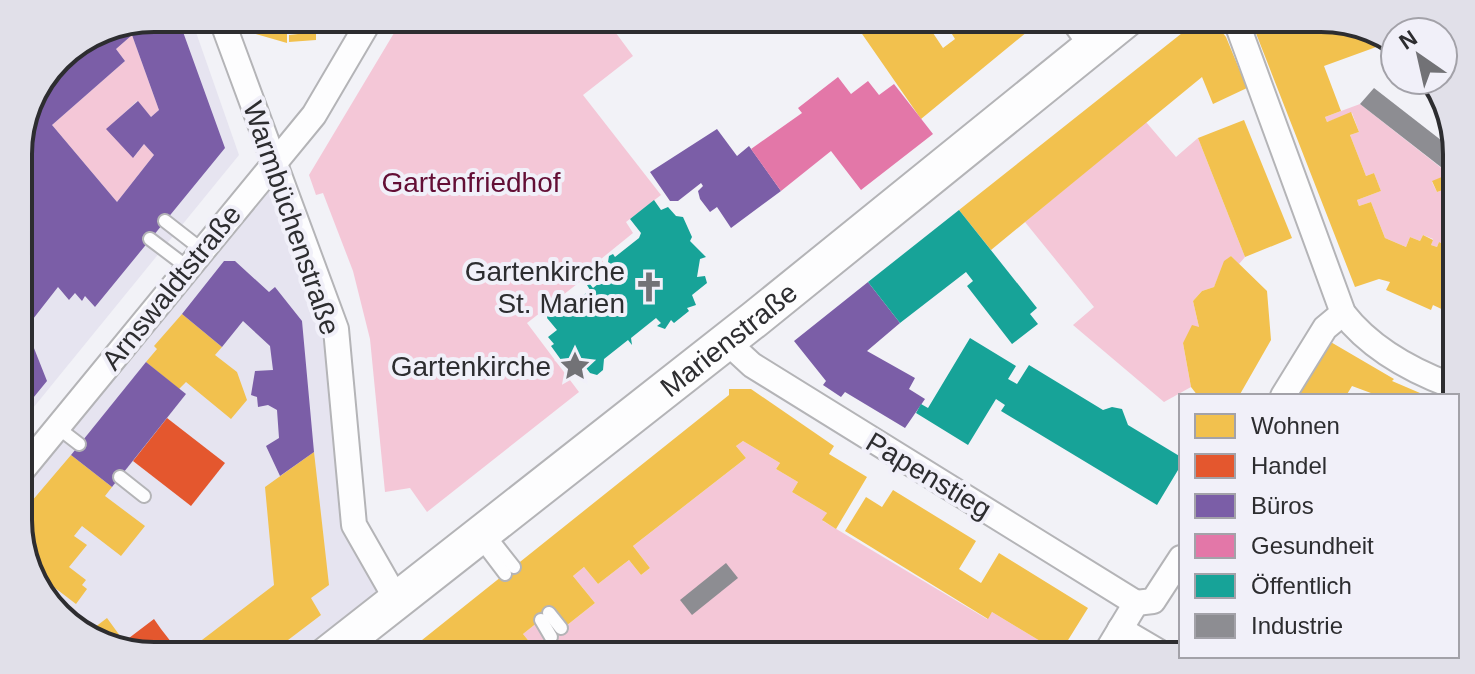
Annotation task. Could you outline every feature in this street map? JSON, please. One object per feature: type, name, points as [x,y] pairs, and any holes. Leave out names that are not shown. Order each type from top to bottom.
[{"type":"main road","name":"Marienstraße","points":[[345,642],[726,341],[1105,32]]},
{"type":"street","name":"Warmbüchenstraße","points":[[226,32],[336,329],[354,525],[398,602]]},
{"type":"street","name":"Arnswaldtstraße","points":[[32,458],[314,115],[363,32]]},
{"type":"street","points":[[1240,32],[1343,313],[1357,332],[1415,372],[1443,382]]},
{"type":"street","points":[[1284,394],[1325,328],[1343,313]]},
{"type":"street","name":"Papenstieg","points":[[726,341],[752,365],[1136,603]]},
{"type":"street","points":[[1112,642],[1136,603],[1153,601],[1179,561]]},
{"type":"street","points":[[1120,629],[1142,642]]},
{"type":"lane","points":[[165,221],[194,258]]},
{"type":"lane","points":[[150,239],[194,258]]},
{"type":"lane","points":[[57,427],[79,444]]},
{"type":"lane","points":[[120,477],[144,496]]},
{"type":"lane","points":[[482,535],[510,570]]},
{"type":"lane","points":[[545,616],[556,632]]},
{"type":"shaded area","points":[[196,32],[239,155],[32,409],[32,146],[36,122],[45,100],[62,74],[125,36]]},
{"type":"shaded area","points":[[274,161],[336,329],[354,525],[398,602],[345,642],[154,642],[130,640],[107,633],[68,606],[41,567],[33,536],[32,458]]},
{"type":"green space","name":"Gartenfriedhof","points":[[395,32],[615,32],[633,56],[583,95],[661,195],[626,222],[633,233],[601,259],[604,263],[527,323],[579,392],[427,512],[410,488],[385,492],[370,339],[353,271],[323,193],[316,195],[309,175]]},
{"type":"green space","points":[[132,35],[159,110],[151,117],[137,101],[107,129],[134,157],[144,144],[154,155],[117,202],[52,125],[125,61],[116,49]]},
{"type":"green space","points":[[1360,104],[1443,169],[1443,177],[1432,182],[1437,192],[1443,190],[1443,244],[1439,242],[1437,247],[1431,245],[1433,239],[1423,235],[1420,241],[1410,237],[1406,247],[1385,238],[1371,202],[1359,206],[1357,200],[1381,191],[1374,173],[1366,176],[1350,135],[1359,132],[1352,113],[1327,122],[1325,117]]},
{"type":"green space","points":[[1146,122],[1176,157],[1198,138],[1245,257],[1239,264],[1231,256],[1225,261],[1214,287],[1202,291],[1193,301],[1199,327],[1183,343],[1191,387],[1164,402],[1073,325],[1094,307],[1025,222]]},
{"type":"green space","points":[[743,441],[780,463],[776,469],[798,482],[792,492],[827,513],[823,521],[987,619],[992,612],[1042,642],[530,642],[523,634],[553,610],[566,626],[595,603],[573,576],[584,567],[598,584],[629,560],[641,575],[650,568],[633,546],[746,458],[736,446]]},
{"type":"building: Wohnen","points":[[287,32],[287,43],[252,33]]},
{"type":"building: Wohnen","points":[[316,32],[316,40],[289,42],[289,35]]},
{"type":"building: Wohnen","points":[[861,32],[932,32],[943,48],[955,39],[951,32],[1027,32],[921,119]]},
{"type":"building: Wohnen","points":[[1183,32],[1222,32],[1226,37],[1247,88],[1213,104],[1202,77],[991,250],[959,210]]},
{"type":"building: Wohnen","points":[[1255,32],[1345,34],[1378,46],[1324,66],[1341,111],[1325,117],[1327,122],[1351,112],[1359,132],[1350,135],[1366,176],[1374,173],[1381,191],[1357,200],[1359,206],[1371,202],[1385,238],[1406,247],[1410,237],[1420,241],[1423,235],[1433,240],[1431,245],[1437,247],[1439,242],[1443,244],[1443,310],[1433,305],[1431,310],[1386,290],[1390,282],[1379,279],[1355,287]]},
{"type":"building: Wohnen","points":[[1244,120],[1292,238],[1245,257],[1198,138]]},
{"type":"building: Wohnen","points":[[1443,176],[1443,190],[1437,192],[1432,181]]},
{"type":"building: Wohnen","points":[[1231,256],[1267,291],[1271,340],[1240,394],[1196,394],[1191,387],[1183,343],[1192,325],[1199,327],[1193,301],[1202,291],[1214,287],[1224,261]]},
{"type":"building: Wohnen","points":[[182,314],[222,347],[215,355],[237,372],[247,400],[231,419],[186,382],[179,389],[146,362],[157,349],[154,346]]},
{"type":"building: Wohnen","points":[[1329,341],[1394,379],[1392,381],[1422,394],[1374,394],[1352,386],[1347,394],[1297,394]]},
{"type":"building: Wohnen","points":[[729,389],[751,389],[834,446],[829,454],[867,477],[836,529],[822,520],[827,513],[792,492],[798,482],[776,469],[780,463],[743,441],[736,446],[746,458],[633,546],[650,568],[641,575],[629,560],[598,584],[584,567],[573,576],[595,603],[566,626],[553,610],[523,634],[530,642],[420,642],[729,395]]},
{"type":"building: Wohnen","points":[[314,452],[329,585],[311,598],[321,615],[285,642],[199,642],[274,585],[265,487]]},
{"type":"building: Wohnen","points":[[71,455],[112,487],[105,496],[145,526],[121,556],[82,526],[74,536],[87,545],[69,567],[86,580],[82,585],[87,589],[76,604],[50,584],[41,567],[33,536],[32,501]]},
{"type":"building: Wohnen","points":[[893,490],[976,541],[959,569],[981,583],[999,553],[1088,608],[1067,642],[1042,642],[992,612],[988,619],[845,531],[866,497],[882,507]]},
{"type":"building: Wohnen","points":[[107,618],[121,637],[107,633],[95,627]]},
{"type":"building: Handel","points":[[167,418],[225,463],[191,506],[133,461]]},
{"type":"building: Handel","points":[[154,619],[171,642],[131,640],[129,638]]},
{"type":"building: Büros","points":[[183,32],[225,148],[95,307],[85,296],[82,301],[75,293],[69,300],[58,287],[32,320],[32,146],[36,122],[45,100],[57,80],[93,48],[115,38],[138,33]],"holes":[[[132,35],[159,110],[151,117],[138,101],[106,129],[133,158],[144,144],[154,155],[117,202],[52,125],[125,61],[116,49]]]},
{"type":"building: Büros","points":[[717,129],[737,156],[749,146],[781,191],[731,228],[717,207],[710,212],[700,199],[698,191],[703,186],[701,183],[678,201],[670,201],[650,172]]},
{"type":"building: Büros","points":[[224,261],[235,261],[269,292],[275,287],[302,321],[314,452],[280,476],[266,446],[279,438],[277,410],[268,405],[258,407],[257,397],[251,395],[255,371],[273,370],[270,346],[243,321],[222,347],[182,314]]},
{"type":"building: Büros","points":[[868,282],[900,323],[867,351],[915,378],[909,389],[925,399],[905,428],[845,392],[841,397],[823,385],[826,381],[794,341]]},
{"type":"building: Büros","points":[[32,343],[47,381],[32,399]]},
{"type":"building: Büros","points":[[146,362],[186,394],[112,487],[71,455]]},
{"type":"building: Gesundheit","points":[[838,77],[851,94],[868,81],[879,95],[894,84],[933,134],[861,190],[831,151],[781,191],[751,149],[802,113],[798,108]]},
{"type":"building: Öffentlich","name":"Gartenkirche St. Marien","points":[[654,200],[661,210],[668,207],[676,216],[683,217],[692,237],[690,241],[706,257],[700,259],[697,277],[705,276],[707,283],[692,295],[696,305],[687,308],[689,311],[674,323],[671,320],[665,329],[657,326],[661,323],[656,318],[631,338],[632,345],[628,340],[604,359],[603,370],[597,375],[590,373],[581,361],[572,368],[567,362],[564,364],[548,337],[557,330],[547,318],[549,311],[563,306],[565,310],[590,290],[589,283],[593,288],[618,268],[608,262],[609,256],[613,254],[615,257],[639,238],[641,233],[630,219]]},
{"type":"building: Öffentlich","points":[[959,210],[1037,308],[1030,314],[1038,324],[1012,344],[967,286],[973,281],[966,272],[900,323],[868,282]]},
{"type":"building: Öffentlich","points":[[970,338],[1016,366],[1008,379],[1017,384],[1029,365],[1103,410],[1112,407],[1122,409],[1128,425],[1179,456],[1179,468],[1157,505],[1001,411],[1005,405],[996,399],[968,445],[916,413],[921,404],[928,408]]},
{"type":"building: Industrie","points":[[1374,88],[1379,96],[1384,96],[1442,141],[1443,169],[1360,104]]},
{"type":"building: Industrie","points":[[726,563],[738,578],[692,615],[680,600]]},
{"type":"place","name":"Gartenkirche St. Marien","points":[[649,287]]},
{"type":"place","name":"Gartenkirche","points":[[575,366]]}]
